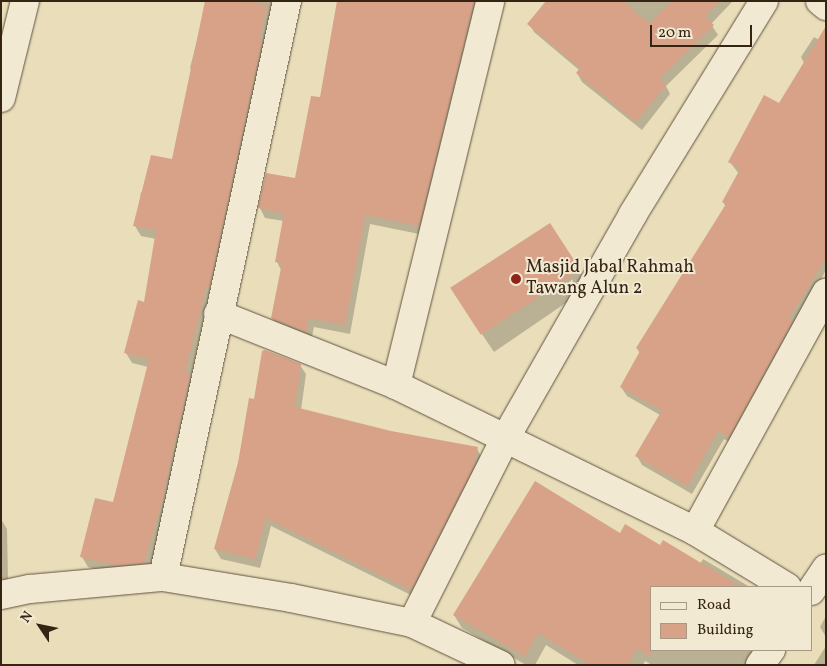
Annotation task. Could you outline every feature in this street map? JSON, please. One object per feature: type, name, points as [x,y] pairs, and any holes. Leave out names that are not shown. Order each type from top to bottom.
[{"type":"street","points":[[1,98],[25,1]]},
{"type":"street","points":[[163,578],[218,314],[287,1]]},
{"type":"street","points":[[396,384],[490,1]]},
{"type":"street","points":[[412,623],[506,437],[633,214],[764,1]]},
{"type":"street","points":[[820,1],[826,6]]},
{"type":"street","points":[[695,531],[826,293]]},
{"type":"street","points":[[218,314],[396,384],[695,531],[785,586]]},
{"type":"street","points":[[812,590],[826,569]]},
{"type":"street","points":[[1,595],[30,589],[163,578],[291,598],[412,623],[501,665]]},
{"type":"street","points":[[760,665],[770,651]]},
{"type":"building","points":[[205,1],[249,1],[267,6],[259,40],[262,41],[209,287],[206,287],[185,372],[190,374],[161,505],[144,563],[116,566],[80,557],[95,498],[113,502],[149,359],[124,353],[138,300],[144,302],[156,230],[133,226],[151,155],[172,159]]},
{"type":"building","points":[[337,1],[474,1],[419,226],[365,215],[345,325],[309,318],[306,332],[271,318],[282,263],[275,262],[284,213],[258,208],[266,173],[295,178],[311,96],[320,97]]},
{"type":"building","points":[[546,1],[623,1],[649,24],[672,1],[720,1],[705,16],[714,25],[659,79],[666,85],[636,122],[576,73],[580,68],[527,24]]},
{"type":"building","points":[[826,26],[826,258],[789,318],[793,320],[729,437],[718,431],[687,486],[635,456],[662,410],[620,387],[640,351],[636,348],[726,204],[722,202],[740,169],[728,162],[764,95],[779,103]]},
{"type":"building","name":"Masjid Jabal Rahmah Tawang Alun 2","points":[[550,223],[580,270],[481,335],[450,288]]},
{"type":"building","points":[[265,350],[301,364],[295,407],[391,431],[478,447],[473,468],[411,590],[266,518],[255,559],[214,549],[238,463],[249,398],[254,399],[262,351]]},
{"type":"building","points":[[535,481],[620,533],[625,524],[660,545],[663,540],[739,586],[650,586],[651,656],[637,648],[628,665],[591,665],[538,633],[525,656],[453,615]]},
{"type":"place","name":"Masjid Jabal Rahmah Tawang Alun 2","points":[[516,279]]}]
